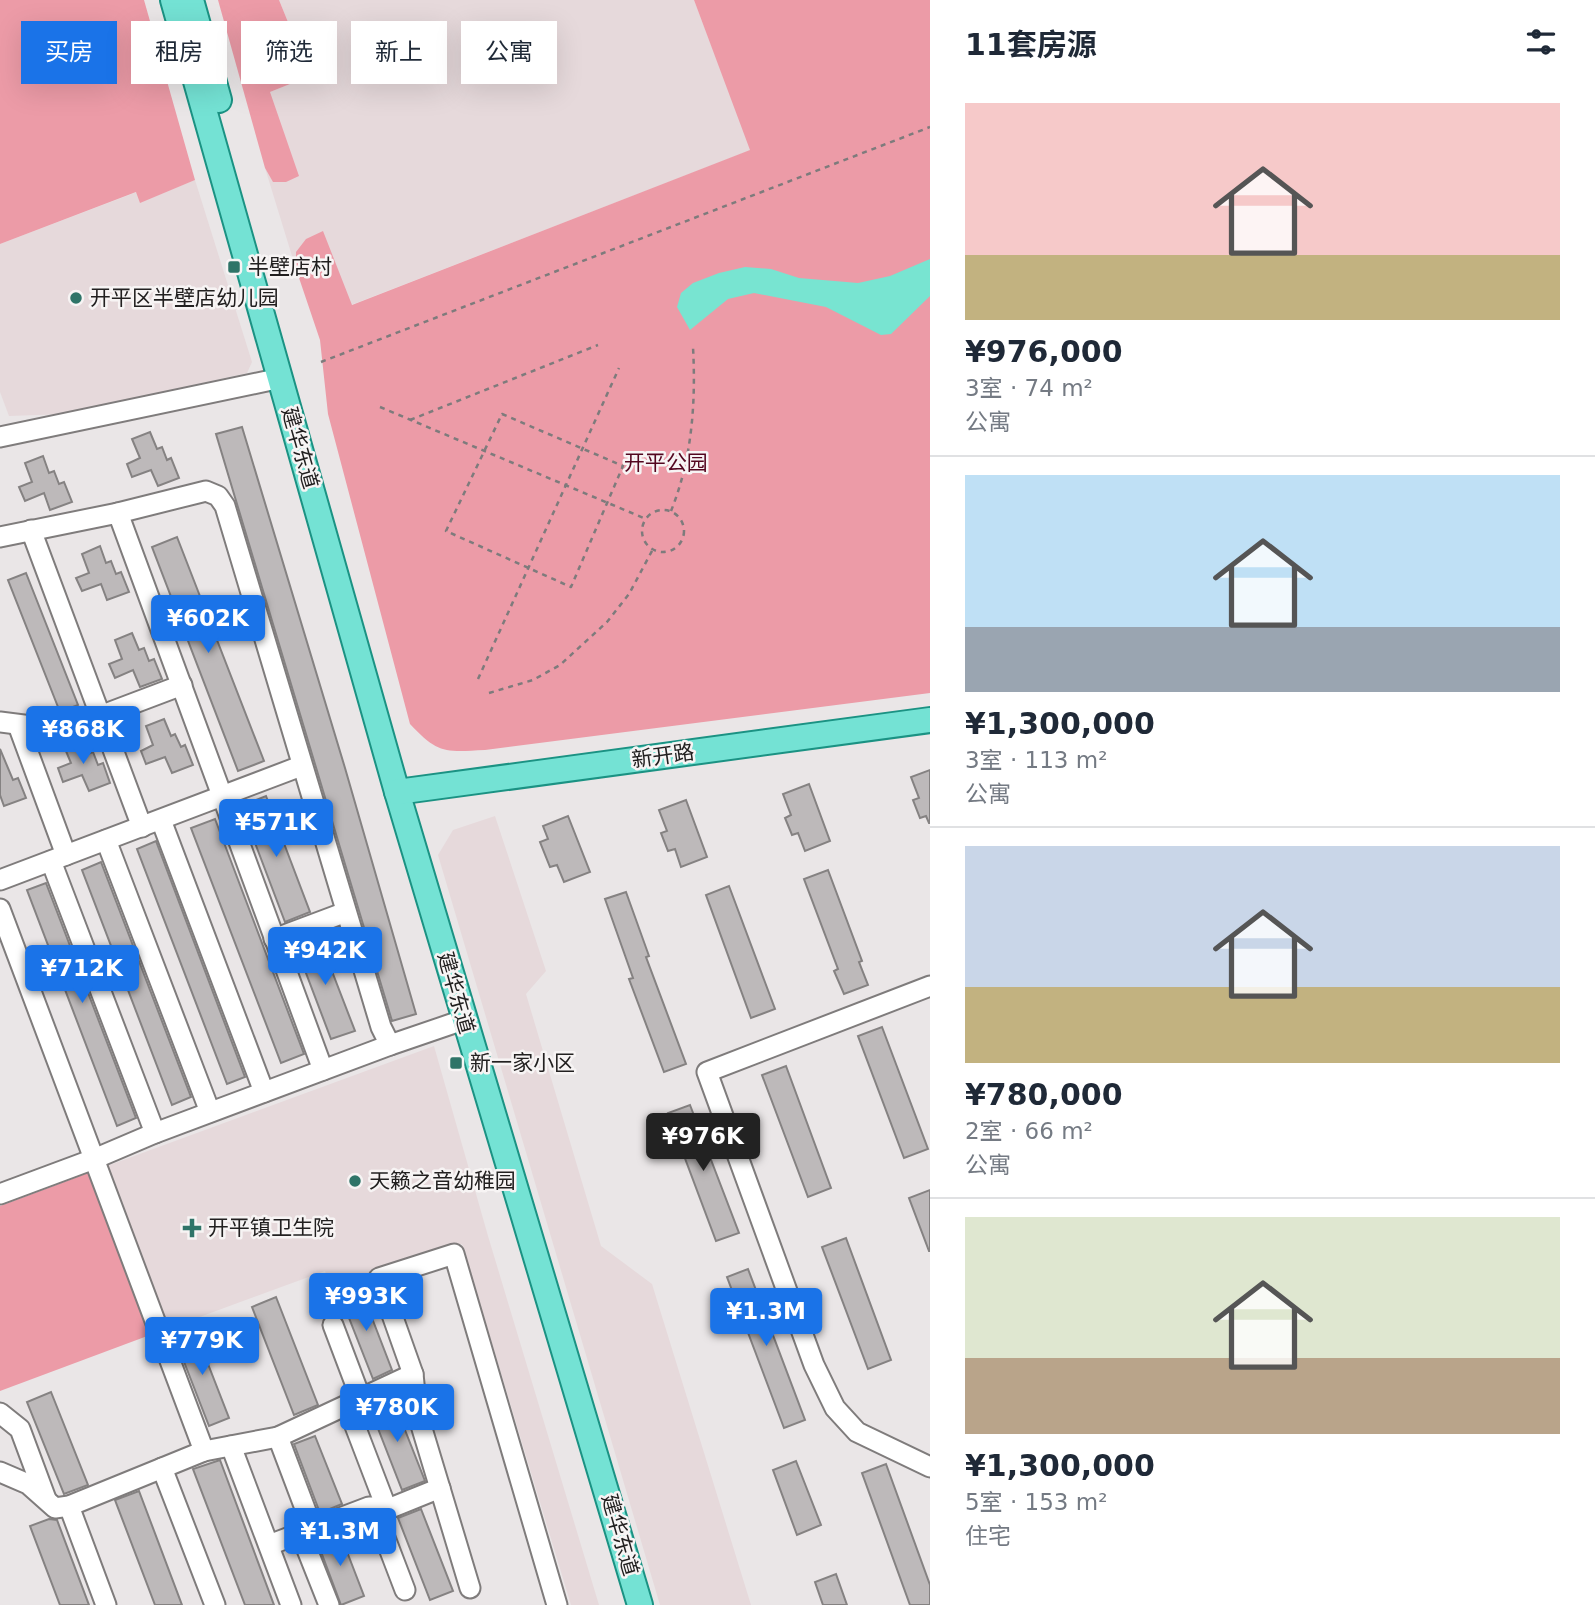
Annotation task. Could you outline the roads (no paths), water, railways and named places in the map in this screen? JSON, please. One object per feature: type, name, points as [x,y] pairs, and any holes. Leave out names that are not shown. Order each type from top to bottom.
[{"type":"main road","name":"建华东道","points":[[173,0],[463,1020],[640,1605]]},
{"type":"main road","name":"建华东道","points":[[191,0],[286,338],[281,378]]},
{"type":"main road","name":"新开路","points":[[397,792],[930,720]]},
{"type":"street","points":[[0,437],[281,378]]},
{"type":"street","points":[[0,537],[118,513],[206,491],[218,496],[225,506],[301,766],[381,1027],[390,1045]]},
{"type":"street","points":[[118,513],[323,1070]]},
{"type":"street","points":[[31,530],[100,716],[151,823],[264,1092]]},
{"type":"street","points":[[155,1133],[9,723],[63,730],[182,685]]},
{"type":"street","points":[[0,880],[301,766]]},
{"type":"street","points":[[106,840],[209,1112]]},
{"type":"street","points":[[0,909],[204,1451]]},
{"type":"street","points":[[274,939],[346,912]]},
{"type":"street","points":[[930,986],[707,1072],[814,1365],[835,1408],[857,1432],[930,1468]]},
{"type":"street","points":[[0,1194],[209,1112],[463,1020]]},
{"type":"street","points":[[470,1588],[417,1412],[413,1374],[379,1278],[454,1254],[557,1605]]},
{"type":"street","points":[[333,1325],[386,1507],[379,1522],[405,1590]]},
{"type":"street","points":[[0,1472],[28,1484],[55,1508],[69,1506],[204,1451],[278,1437],[413,1374]]},
{"type":"street","points":[[0,1413],[20,1429],[48,1503]]},
{"type":"street","points":[[278,1437],[309,1519],[303,1542],[329,1605]]},
{"type":"street","points":[[232,1446],[291,1605]]},
{"type":"street","points":[[162,1468],[215,1605]]},
{"type":"street","points":[[269,1545],[369,1507],[393,1507],[439,1488]]},
{"type":"street","points":[[69,1506],[106,1605]]},
{"type":"place","name":"半壁店村","points":[[234,267]]},
{"type":"place","name":"开平区半壁店幼儿园","points":[[76,298]]},
{"type":"place","name":"新一家小区","points":[[456,1063]]},
{"type":"place","name":"天籁之音幼稚园","points":[[355,1181]]},
{"type":"place","name":"开平镇卫生院","points":[[192,1228]]},
{"type":"park label","name":"开平公园","points":[[666,463]]}]
